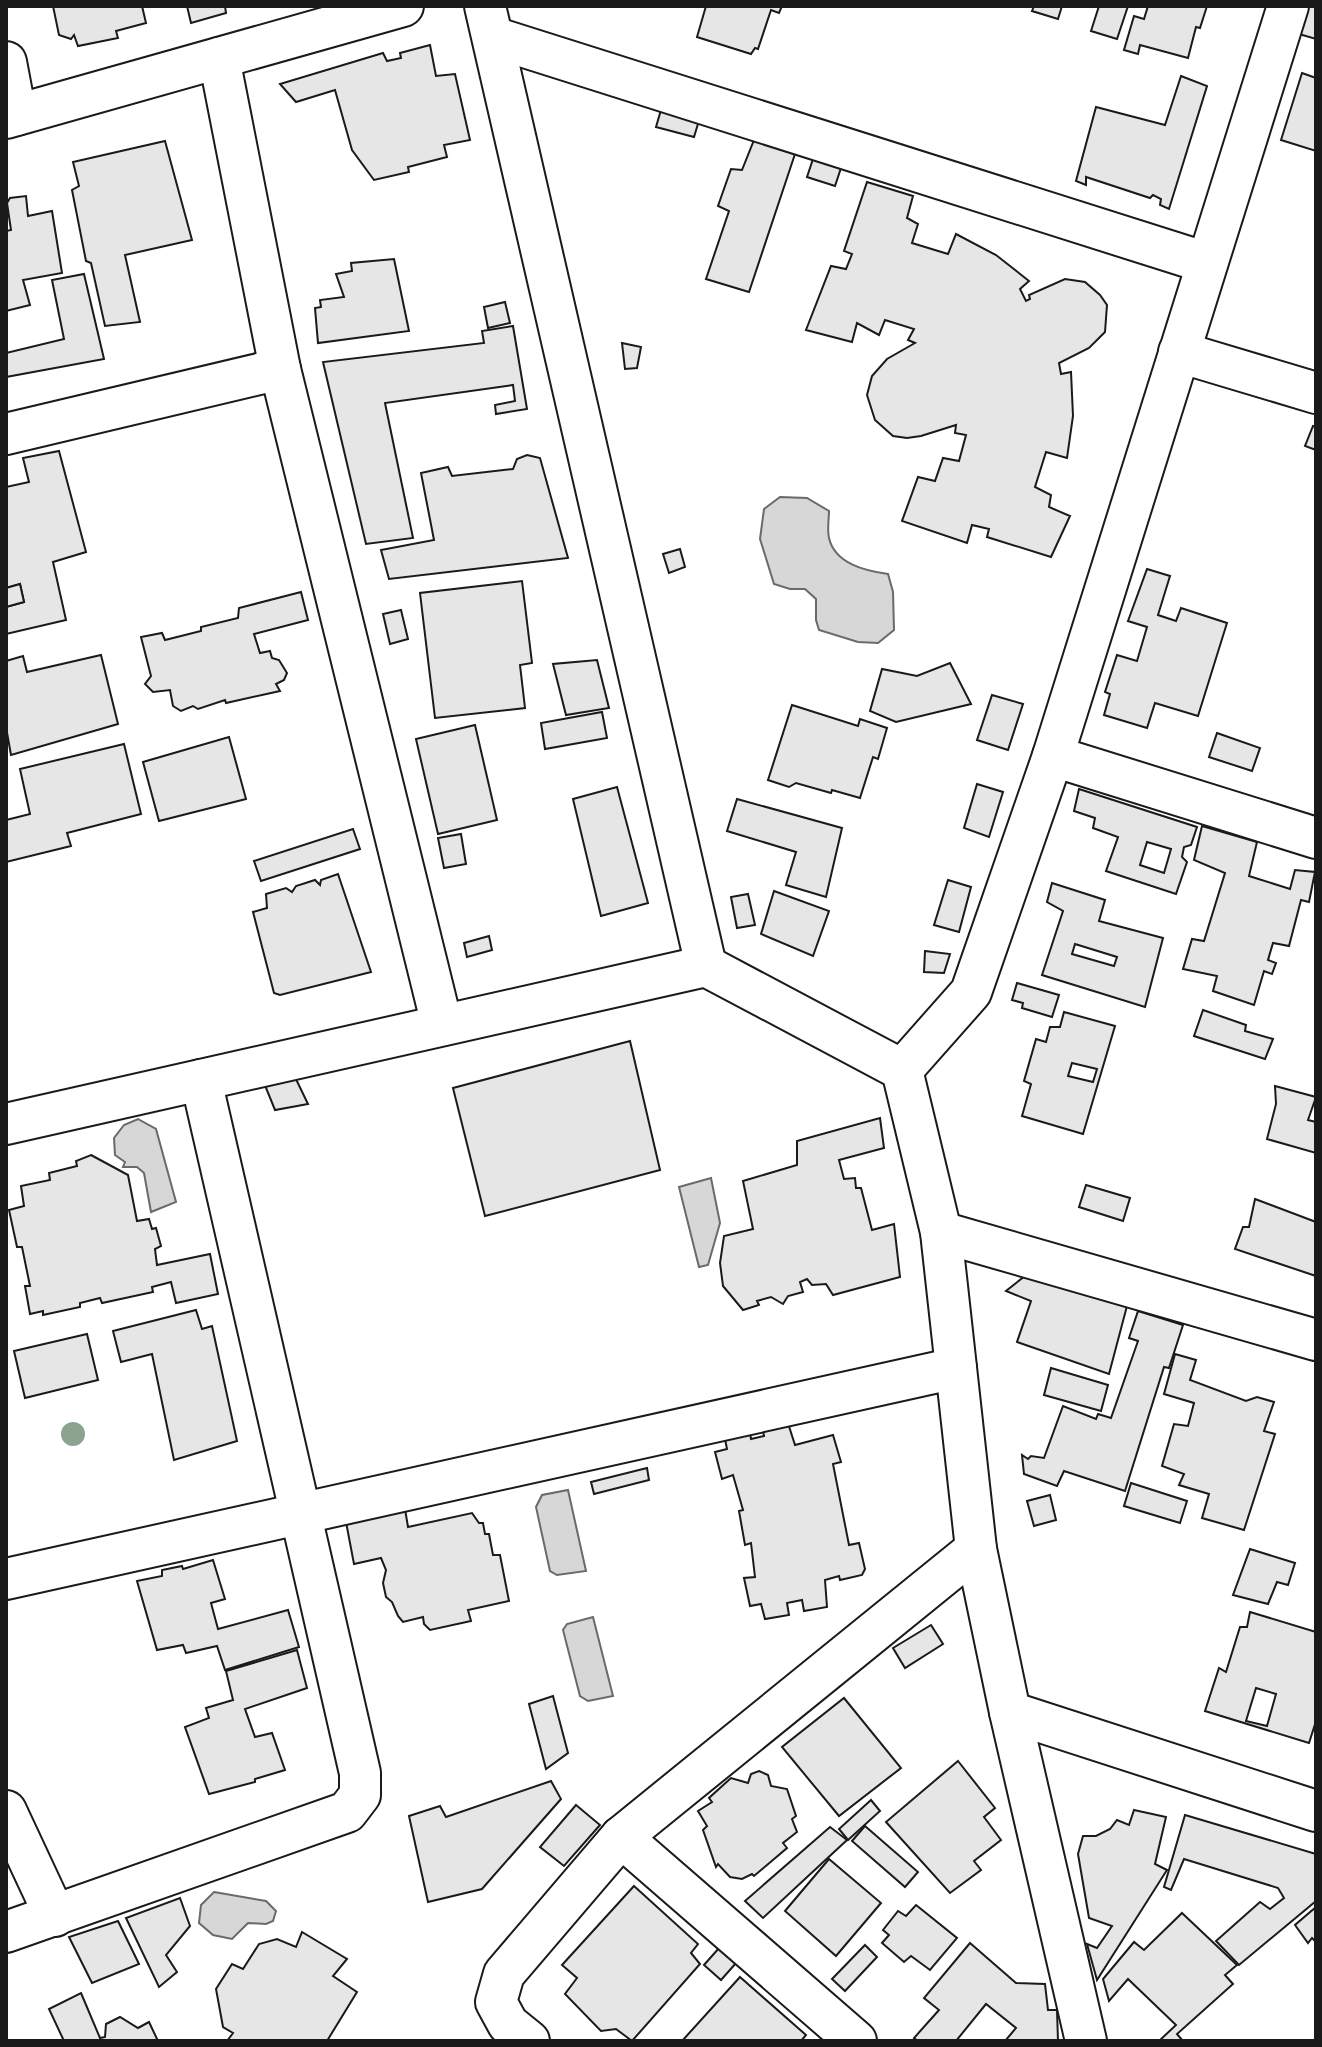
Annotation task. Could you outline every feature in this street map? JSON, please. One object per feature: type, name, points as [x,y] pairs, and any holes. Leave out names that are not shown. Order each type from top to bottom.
[{"type":"street","points":[[6,62],[11,116],[403,6]]},
{"type":"street","points":[[902,1070],[971,992],[1053,756],[1288,6]]},
{"type":"street","points":[[489,21],[1207,263]]},
{"type":"street","points":[[489,21],[706,966]]},
{"type":"street","points":[[219,58],[280,369],[442,1025]]},
{"type":"street","points":[[1179,352],[1316,393]]},
{"type":"street","points":[[6,434],[280,369]]},
{"type":"street","points":[[1053,756],[1316,838]]},
{"type":"street","points":[[7,1120],[201,1080],[706,966],[902,1070],[941,1232],[976,1549],[1086,2041]]},
{"type":"street","points":[[6,1932],[347,1812],[360,1795],[360,1773],[201,1080]]},
{"type":"street","points":[[941,1232],[1316,1340]]},
{"type":"street","points":[[6,1579],[956,1368]]},
{"type":"street","points":[[529,2041],[508,2024],[496,2002],[504,1974],[621,1837],[976,1549]]},
{"type":"street","points":[[1010,1712],[1316,1811]]},
{"type":"street","points":[[6,1811],[55,1916]]},
{"type":"street","points":[[621,1837],[856,2041]]},
{"type":"shaded area","points":[[780,497],[807,498],[829,511],[829,538],[838,554],[852,565],[888,574],[893,592],[894,630],[878,643],[858,642],[819,630],[816,599],[805,589],[774,584],[760,539],[764,509]]},
{"type":"shaded area","points":[[138,1119],[156,1129],[176,1202],[151,1212],[144,1173],[137,1167],[123,1167],[125,1162],[115,1155],[114,1138],[124,1125]]},
{"type":"shaded area","points":[[711,1178],[720,1223],[708,1265],[699,1267],[679,1187]]},
{"type":"shaded area","points":[[568,1490],[586,1571],[557,1575],[550,1571],[536,1507],[542,1495]]},
{"type":"shaded area","points":[[593,1617],[613,1696],[588,1701],[580,1696],[563,1630],[567,1624]]},
{"type":"shaded area","points":[[214,1892],[266,1901],[276,1911],[273,1921],[266,1924],[248,1923],[232,1939],[213,1935],[199,1923],[201,1905]]},
{"type":"building","points":[[53,6],[142,6],[146,23],[116,31],[118,38],[78,46],[74,35],[71,39],[59,35]]},
{"type":"building","points":[[187,6],[225,6],[226,13],[191,23]]},
{"type":"building","points":[[706,6],[782,6],[779,13],[771,10],[758,49],[755,48],[751,54],[697,37]]},
{"type":"building","points":[[1034,6],[1062,6],[1058,19],[1032,11]]},
{"type":"building","points":[[1099,6],[1128,6],[1117,39],[1091,31]]},
{"type":"building","points":[[1148,6],[1207,6],[1200,28],[1196,27],[1188,58],[1140,45],[1138,54],[1124,50],[1134,16],[1144,19]]},
{"type":"building","points":[[1307,6],[1316,6],[1316,39],[1299,34]]},
{"type":"building","points":[[430,45],[436,76],[455,74],[470,140],[444,145],[447,157],[408,167],[409,172],[374,180],[352,150],[335,90],[296,102],[280,84],[383,53],[387,61],[401,58],[400,53]]},
{"type":"building","points":[[1302,73],[1316,78],[1316,151],[1281,140]]},
{"type":"building","points":[[1181,76],[1207,86],[1169,209],[1160,205],[1161,199],[1153,195],[1150,198],[1086,177],[1086,185],[1076,181],[1096,107],[1165,125]]},
{"type":"building","points":[[663,103],[701,114],[694,137],[656,127]]},
{"type":"building","points":[[754,140],[795,154],[749,292],[706,279],[729,211],[718,206],[731,169],[742,170]]},
{"type":"building","points":[[165,141],[192,240],[125,255],[140,322],[105,326],[91,263],[86,261],[72,190],[79,186],[73,162]]},
{"type":"building","points":[[816,150],[844,159],[835,186],[807,177]]},
{"type":"building","points":[[867,182],[913,196],[907,218],[918,224],[912,243],[948,254],[956,234],[996,255],[1029,281],[1020,289],[1026,301],[1030,299],[1029,295],[1065,279],[1085,282],[1107,305],[1105,332],[1089,348],[1059,363],[1061,374],[1071,372],[1073,416],[1067,458],[1046,452],[1035,487],[1051,495],[1049,507],[1070,516],[1051,557],[987,537],[989,529],[972,525],[967,543],[902,521],[918,477],[935,481],[943,458],[959,461],[966,435],[955,433],[956,425],[921,436],[893,436],[875,420],[867,395],[872,376],[887,359],[915,343],[908,340],[914,329],[885,320],[879,335],[857,323],[852,342],[806,330],[831,266],[846,269],[852,254],[844,251]]},
{"type":"building","points":[[26,196],[28,216],[52,211],[62,273],[23,280],[30,305],[6,311],[6,231],[11,230],[7,203],[10,198]]},
{"type":"building","points":[[394,259],[409,331],[318,343],[315,308],[321,307],[320,300],[344,297],[336,274],[352,271],[351,263]]},
{"type":"building","points":[[84,274],[104,359],[6,377],[6,353],[64,339],[52,280]]},
{"type":"building","points":[[505,302],[510,323],[488,328],[484,307]]},
{"type":"building","points":[[513,326],[527,409],[496,414],[495,405],[515,401],[513,385],[385,403],[413,538],[366,544],[323,362],[484,343],[482,331]]},
{"type":"building","points":[[622,343],[641,347],[637,368],[625,369]]},
{"type":"building","points":[[1313,426],[1316,427],[1316,450],[1305,446]]},
{"type":"building","points":[[59,451],[86,552],[53,562],[66,620],[6,634],[6,607],[24,602],[20,584],[6,588],[6,487],[29,482],[23,458]]},
{"type":"building","points":[[527,455],[540,458],[568,558],[389,579],[381,550],[434,540],[421,473],[448,467],[452,476],[513,469],[517,459]]},
{"type":"building","points":[[680,549],[685,567],[669,573],[663,554]]},
{"type":"building","points":[[1147,569],[1170,576],[1158,615],[1176,621],[1181,608],[1227,623],[1198,716],[1155,703],[1147,728],[1104,715],[1110,694],[1105,692],[1117,655],[1137,661],[1147,627],[1128,621]]},
{"type":"building","points":[[522,581],[532,663],[520,665],[525,708],[435,718],[420,593]]},
{"type":"building","points":[[20,584],[24,602],[6,607],[6,588]]},
{"type":"building","points":[[301,592],[308,620],[254,634],[260,653],[270,651],[272,658],[279,660],[287,673],[284,680],[276,684],[280,691],[226,703],[225,700],[198,709],[193,706],[181,711],[173,706],[170,690],[153,692],[145,684],[151,676],[141,637],[162,633],[165,640],[201,631],[201,627],[238,618],[239,608]]},
{"type":"building","points":[[401,610],[408,639],[390,644],[383,614]]},
{"type":"building","points":[[101,655],[118,724],[11,755],[6,727],[6,661],[23,656],[27,672]]},
{"type":"building","points":[[597,660],[609,708],[566,715],[553,664]]},
{"type":"building","points":[[950,663],[971,704],[896,722],[870,711],[882,669],[917,676]]},
{"type":"building","points":[[992,695],[1023,704],[1008,750],[977,740]]},
{"type":"building","points":[[792,705],[858,726],[860,719],[887,728],[878,759],[873,757],[860,798],[796,783],[789,787],[768,780]]},
{"type":"building","points":[[602,712],[607,738],[545,749],[541,723]]},
{"type":"building","points":[[475,725],[497,820],[438,834],[416,739]]},
{"type":"building","points":[[1217,733],[1260,748],[1252,771],[1209,757]]},
{"type":"building","points":[[229,737],[246,799],[159,821],[143,762]]},
{"type":"building","points":[[124,744],[141,814],[67,833],[71,846],[6,862],[6,820],[30,814],[20,769]]},
{"type":"building","points":[[977,784],[1003,792],[989,837],[964,828]]},
{"type":"building","points":[[617,787],[648,903],[601,916],[573,799]]},
{"type":"building","points":[[1079,789],[1197,827],[1191,845],[1184,847],[1182,857],[1187,862],[1176,894],[1106,871],[1118,837],[1093,828],[1095,818],[1074,811]],"holes":[[[1147,842],[1171,849],[1164,873],[1140,865]]]},
{"type":"building","points":[[737,799],[842,828],[826,897],[786,885],[796,852],[727,831]]},
{"type":"building","points":[[1202,826],[1257,842],[1249,876],[1290,889],[1295,870],[1315,872],[1309,902],[1301,900],[1289,946],[1273,943],[1268,960],[1276,963],[1272,974],[1264,971],[1254,1005],[1213,991],[1217,976],[1183,969],[1192,939],[1204,941],[1225,873],[1194,860]]},
{"type":"building","points":[[353,829],[360,849],[261,881],[254,861]]},
{"type":"building","points":[[461,834],[466,864],[444,868],[438,838]]},
{"type":"building","points":[[338,874],[371,972],[280,995],[274,993],[253,912],[267,908],[266,894],[286,888],[292,892],[296,886],[315,880],[320,885],[321,880]]},
{"type":"building","points":[[948,880],[971,887],[959,932],[934,925]]},
{"type":"building","points":[[1052,883],[1105,900],[1099,921],[1163,938],[1145,1007],[1042,975],[1063,911],[1047,902]],"holes":[[[1075,944],[1117,957],[1114,966],[1072,954]]]},
{"type":"building","points":[[774,891],[829,911],[813,956],[761,934]]},
{"type":"building","points":[[748,894],[755,925],[737,928],[731,897]]},
{"type":"building","points":[[489,936],[492,950],[467,957],[464,943]]},
{"type":"building","points":[[925,951],[950,954],[944,973],[924,972]]},
{"type":"building","points":[[1017,983],[1059,995],[1052,1017],[1022,1008],[1023,1003],[1012,1000]]},
{"type":"building","points":[[1203,1010],[1246,1025],[1245,1031],[1273,1039],[1265,1059],[1194,1036]]},
{"type":"building","points":[[1064,1012],[1115,1026],[1083,1134],[1022,1116],[1031,1084],[1024,1081],[1036,1039],[1046,1042],[1050,1027],[1060,1027]],"holes":[[[1072,1063],[1097,1069],[1093,1082],[1068,1076]]]},
{"type":"building","points":[[630,1041],[660,1170],[485,1216],[453,1088]]},
{"type":"building","points":[[294,1075],[308,1104],[275,1110],[264,1083]]},
{"type":"building","points":[[1275,1086],[1316,1097],[1308,1120],[1316,1122],[1316,1153],[1267,1139],[1276,1104]]},
{"type":"building","points":[[880,1118],[884,1148],[839,1160],[844,1179],[855,1178],[856,1188],[861,1188],[872,1230],[894,1224],[900,1277],[833,1295],[826,1284],[812,1285],[807,1279],[800,1282],[803,1292],[788,1296],[783,1304],[771,1297],[743,1310],[723,1286],[720,1263],[724,1236],[753,1229],[743,1181],[797,1165],[797,1141]]},
{"type":"building","points":[[91,1155],[128,1175],[137,1221],[149,1219],[152,1229],[156,1228],[161,1246],[155,1249],[157,1265],[210,1254],[218,1294],[176,1303],[171,1282],[152,1287],[153,1292],[102,1303],[100,1298],[80,1303],[80,1307],[43,1315],[43,1311],[30,1314],[25,1286],[30,1286],[22,1247],[17,1247],[9,1210],[24,1206],[21,1186],[50,1180],[49,1173],[77,1166],[76,1161]]},
{"type":"building","points":[[1086,1185],[1130,1198],[1123,1221],[1079,1207]]},
{"type":"building","points":[[1255,1199],[1316,1222],[1316,1276],[1235,1249],[1243,1227],[1249,1227]]},
{"type":"building","points":[[1030,1272],[1127,1306],[1109,1374],[1017,1342],[1031,1301],[1006,1291]]},
{"type":"building","points":[[196,1310],[202,1329],[212,1326],[237,1441],[174,1460],[152,1354],[121,1362],[113,1331]]},
{"type":"building","points":[[1138,1311],[1183,1325],[1169,1368],[1164,1367],[1125,1491],[1064,1471],[1057,1486],[1024,1474],[1022,1455],[1028,1459],[1031,1456],[1044,1458],[1063,1406],[1096,1419],[1098,1414],[1111,1418],[1138,1341],[1129,1338]]},
{"type":"building","points":[[87,1334],[98,1380],[25,1398],[14,1351]]},
{"type":"building","points":[[1175,1354],[1196,1360],[1190,1380],[1246,1401],[1257,1397],[1274,1402],[1264,1431],[1275,1434],[1244,1530],[1202,1518],[1209,1494],[1179,1485],[1184,1474],[1162,1466],[1174,1424],[1188,1426],[1194,1403],[1164,1394]]},
{"type":"building","points":[[1051,1368],[1108,1385],[1101,1411],[1044,1395]]},
{"type":"building","points":[[787,1420],[795,1445],[833,1435],[841,1462],[833,1464],[849,1545],[859,1543],[865,1569],[862,1575],[825,1580],[827,1607],[804,1611],[802,1600],[787,1603],[789,1615],[765,1619],[761,1604],[750,1606],[744,1578],[755,1577],[751,1543],[745,1545],[739,1511],[743,1510],[733,1475],[722,1479],[715,1452],[727,1449],[724,1434],[749,1428],[751,1439],[764,1436],[762,1425]]},
{"type":"building","points":[[647,1468],[649,1480],[594,1494],[591,1482]]},
{"type":"building","points":[[1131,1483],[1187,1501],[1180,1523],[1124,1506]]},
{"type":"building","points":[[1050,1495],[1056,1520],[1034,1526],[1027,1501]]},
{"type":"building","points":[[405,1509],[408,1527],[472,1513],[479,1523],[483,1523],[485,1534],[489,1534],[493,1555],[500,1555],[509,1601],[468,1610],[471,1621],[430,1630],[424,1624],[423,1617],[403,1622],[386,1597],[383,1583],[386,1570],[381,1558],[354,1564],[346,1522]]},
{"type":"building","points":[[1250,1549],[1295,1563],[1288,1585],[1277,1582],[1268,1604],[1233,1595]]},
{"type":"building","points":[[213,1560],[225,1599],[211,1603],[218,1629],[288,1610],[299,1647],[225,1670],[217,1646],[186,1653],[183,1645],[157,1650],[137,1581],[162,1576],[162,1570],[182,1566],[183,1569]]},
{"type":"building","points":[[1250,1612],[1316,1632],[1316,1721],[1309,1743],[1205,1711],[1219,1668],[1226,1672],[1240,1627],[1247,1627]],"holes":[[[1256,1688],[1276,1694],[1267,1726],[1246,1721]]]},
{"type":"building","points":[[931,1625],[943,1644],[905,1668],[893,1648]]},
{"type":"building","points":[[297,1650],[307,1688],[245,1709],[255,1737],[272,1733],[285,1770],[255,1779],[255,1782],[209,1794],[185,1727],[209,1718],[206,1708],[233,1700],[226,1671]]},
{"type":"building","points":[[553,1696],[568,1753],[546,1769],[529,1704]]},
{"type":"building","points":[[844,1698],[901,1768],[839,1816],[782,1747]]},
{"type":"building","points":[[958,1761],[995,1808],[984,1817],[1001,1840],[974,1861],[981,1870],[950,1893],[886,1822]]},
{"type":"building","points":[[759,1771],[768,1775],[771,1786],[787,1789],[796,1816],[792,1819],[797,1832],[783,1843],[787,1848],[754,1876],[752,1874],[742,1879],[730,1877],[718,1864],[716,1867],[703,1830],[707,1826],[698,1811],[712,1802],[709,1798],[731,1778],[748,1783],[751,1774]]},
{"type":"building","points":[[551,1781],[561,1799],[482,1889],[428,1902],[409,1816],[440,1806],[446,1817]]},
{"type":"building","points":[[871,1800],[880,1811],[848,1840],[839,1829]]},
{"type":"building","points":[[576,1805],[600,1825],[564,1866],[540,1847]]},
{"type":"building","points":[[1134,1810],[1166,1817],[1155,1864],[1167,1870],[1097,1980],[1087,1944],[1097,1948],[1112,1926],[1089,1918],[1078,1854],[1083,1836],[1096,1836],[1110,1829],[1117,1820],[1129,1825]]},
{"type":"building","points":[[1185,1815],[1316,1854],[1316,1901],[1239,1965],[1216,1941],[1260,1902],[1270,1909],[1284,1898],[1278,1888],[1184,1859],[1171,1890],[1164,1887]]},
{"type":"building","points":[[865,1826],[918,1872],[905,1887],[852,1841]]},
{"type":"building","points":[[830,1827],[847,1840],[763,1918],[745,1901]]},
{"type":"building","points":[[829,1859],[881,1903],[836,1956],[785,1911]]},
{"type":"building","points":[[634,1886],[698,1944],[691,1953],[700,1964],[632,2041],[616,2029],[601,2031],[565,1994],[577,1978],[562,1965]]},
{"type":"building","points":[[180,1898],[190,1926],[166,1955],[177,1972],[159,1987],[126,1918]]},
{"type":"building","points":[[916,1905],[957,1938],[930,1970],[911,1956],[904,1962],[882,1943],[889,1935],[883,1930],[898,1911],[906,1916]]},
{"type":"building","points":[[1316,1907],[1316,1942],[1312,1938],[1308,1943],[1295,1925]]},
{"type":"building","points":[[1182,1913],[1237,1965],[1225,1975],[1233,1984],[1177,2034],[1183,2041],[1159,2041],[1176,2025],[1128,1979],[1109,2001],[1103,1979],[1134,1942],[1144,1950]]},
{"type":"building","points":[[118,1921],[139,1964],[92,1983],[69,1937]]},
{"type":"building","points":[[302,1932],[347,1959],[333,1976],[357,1992],[327,2041],[227,2041],[233,2033],[223,2027],[216,1989],[232,1964],[243,1969],[259,1944],[277,1939],[296,1947]]},
{"type":"building","points":[[727,1939],[744,1954],[721,1980],[704,1965]]},
{"type":"building","points":[[970,1943],[1016,1983],[1045,1984],[1048,2010],[1057,2010],[1058,2041],[1005,2041],[1016,2028],[986,2004],[956,2041],[918,2041],[914,2038],[939,2010],[924,1998]]},
{"type":"building","points":[[865,1945],[877,1957],[845,1991],[832,1979]]},
{"type":"building","points":[[740,1977],[806,2035],[801,2041],[682,2041]]},
{"type":"building","points":[[81,1993],[100,2038],[105,2037],[106,2024],[120,2017],[138,2028],[149,2022],[158,2041],[64,2041],[49,2009]]}]
